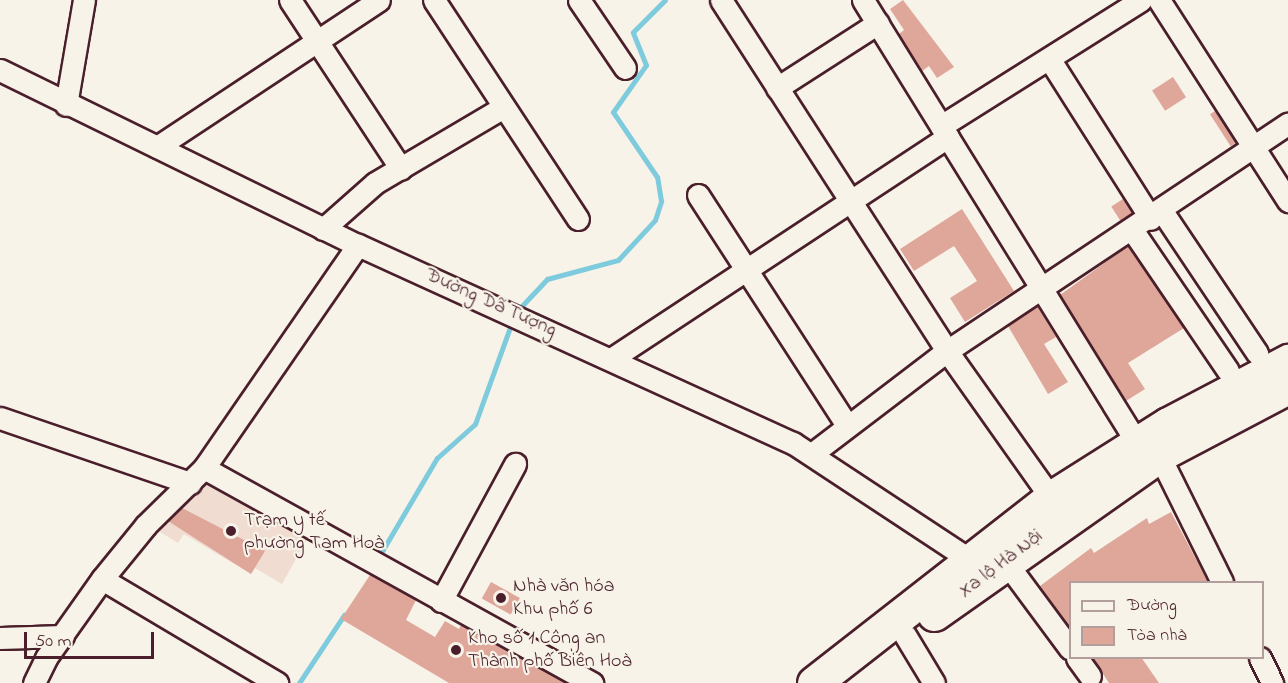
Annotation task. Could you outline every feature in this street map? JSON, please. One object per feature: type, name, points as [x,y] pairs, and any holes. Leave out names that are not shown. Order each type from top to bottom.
[{"type":"highway","points":[[814,683],[969,559],[1051,498],[1162,441],[1233,391],[1273,357],[1288,336]]},
{"type":"highway","points":[[1233,391],[1288,387]]},
{"type":"highway","name":"Xa lộ Hà Nội","points":[[849,683],[905,636],[1162,441],[1227,438],[1288,410]]},
{"type":"street","points":[[66,105],[84,0]]},
{"type":"street","points":[[290,0],[401,169]]},
{"type":"street","points":[[157,147],[379,0]]},
{"type":"street","points":[[434,0],[502,108],[578,219]]},
{"type":"street","points":[[579,0],[625,68]]},
{"type":"street","points":[[721,0],[947,351],[1051,498]]},
{"type":"street","points":[[863,0],[1042,287],[1162,441],[1222,581]]},
{"type":"street","points":[[614,357],[849,201],[944,132],[1141,0]]},
{"type":"street","points":[[1159,0],[1288,201]]},
{"type":"street","points":[[777,88],[878,23]]},
{"type":"street","points":[[1050,60],[1149,220],[1233,391]]},
{"type":"street","name":"Đường Dã Tượng","points":[[0,70],[66,105],[323,229],[614,357],[813,453],[969,559]]},
{"type":"street","points":[[323,229],[357,196],[502,108]]},
{"type":"street","points":[[813,453],[846,424],[947,351],[1042,287],[1149,220],[1288,124]]},
{"type":"street","points":[[698,195],[744,270],[846,424]]},
{"type":"street","points":[[1149,220],[1273,357]]},
{"type":"street","points":[[34,683],[102,579],[146,525],[197,476],[358,245]]},
{"type":"street","points":[[1,424],[197,476],[360,555],[592,683]]},
{"type":"street","points":[[441,601],[515,464]]},
{"type":"street","points":[[1005,561],[1069,646]]},
{"type":"street","points":[[102,579],[277,683]]},
{"type":"street","points":[[0,638],[63,636]]},
{"type":"street","points":[[905,636],[934,683]]},
{"type":"street","points":[[1078,659],[1090,676]]},
{"type":"street","points":[[1261,659],[1272,683]]},
{"type":"shaded area","name":"Trạm y tế phường Tam Hoà","points":[[205,475],[310,534],[282,584],[255,568],[251,574],[184,534],[178,543],[152,527]]},
{"type":"building","points":[[903,0],[954,67],[937,78],[929,66],[922,71],[899,34],[904,30],[890,9]]},
{"type":"building","points":[[1173,77],[1186,97],[1165,111],[1152,91]]},
{"type":"building","points":[[1215,111],[1236,143],[1231,146],[1210,114]]},
{"type":"building","points":[[1123,199],[1132,213],[1121,221],[1111,207]]},
{"type":"building","points":[[962,209],[1014,291],[965,322],[950,298],[977,281],[954,246],[914,271],[900,249]]},
{"type":"building","points":[[1128,246],[1184,328],[1128,363],[1145,389],[1126,401],[1060,295]]},
{"type":"building","points":[[1037,306],[1056,337],[1044,344],[1068,382],[1048,394],[1008,326]]},
{"type":"building","points":[[182,508],[265,551],[251,574],[168,521]]},
{"type":"building","points":[[1171,512],[1207,581],[1069,581],[1069,625],[1040,586],[1091,548],[1094,553],[1147,518],[1149,524]]},
{"type":"building","name":"Kho số 1 Công an Thành phố Biên Hoà","points":[[370,575],[416,600],[406,620],[435,637],[445,621],[459,629],[461,625],[566,683],[449,683],[341,619]]},
{"type":"building","name":"Nhà văn hóa Khu phố 6","points":[[491,582],[520,598],[511,615],[482,599]]},
{"type":"building","points":[[1093,659],[1142,659],[1159,683],[1109,683]]},
{"type":"waterway","points":[[517,311],[547,279],[618,260],[655,220],[661,201],[657,177],[613,112],[646,65],[633,32],[665,0]]},
{"type":"waterway","points":[[378,558],[437,458],[475,424],[513,319]]},
{"type":"waterway","points":[[299,683],[344,615]]},
{"type":"place","name":"Trạm y tế phường Tam Hoà","points":[[231,531]]},
{"type":"place","name":"Nhà văn hóa Khu phố 6","points":[[501,598]]},
{"type":"place","name":"Kho số 1 Công an Thành phố Biên Hoà","points":[[456,650]]}]
